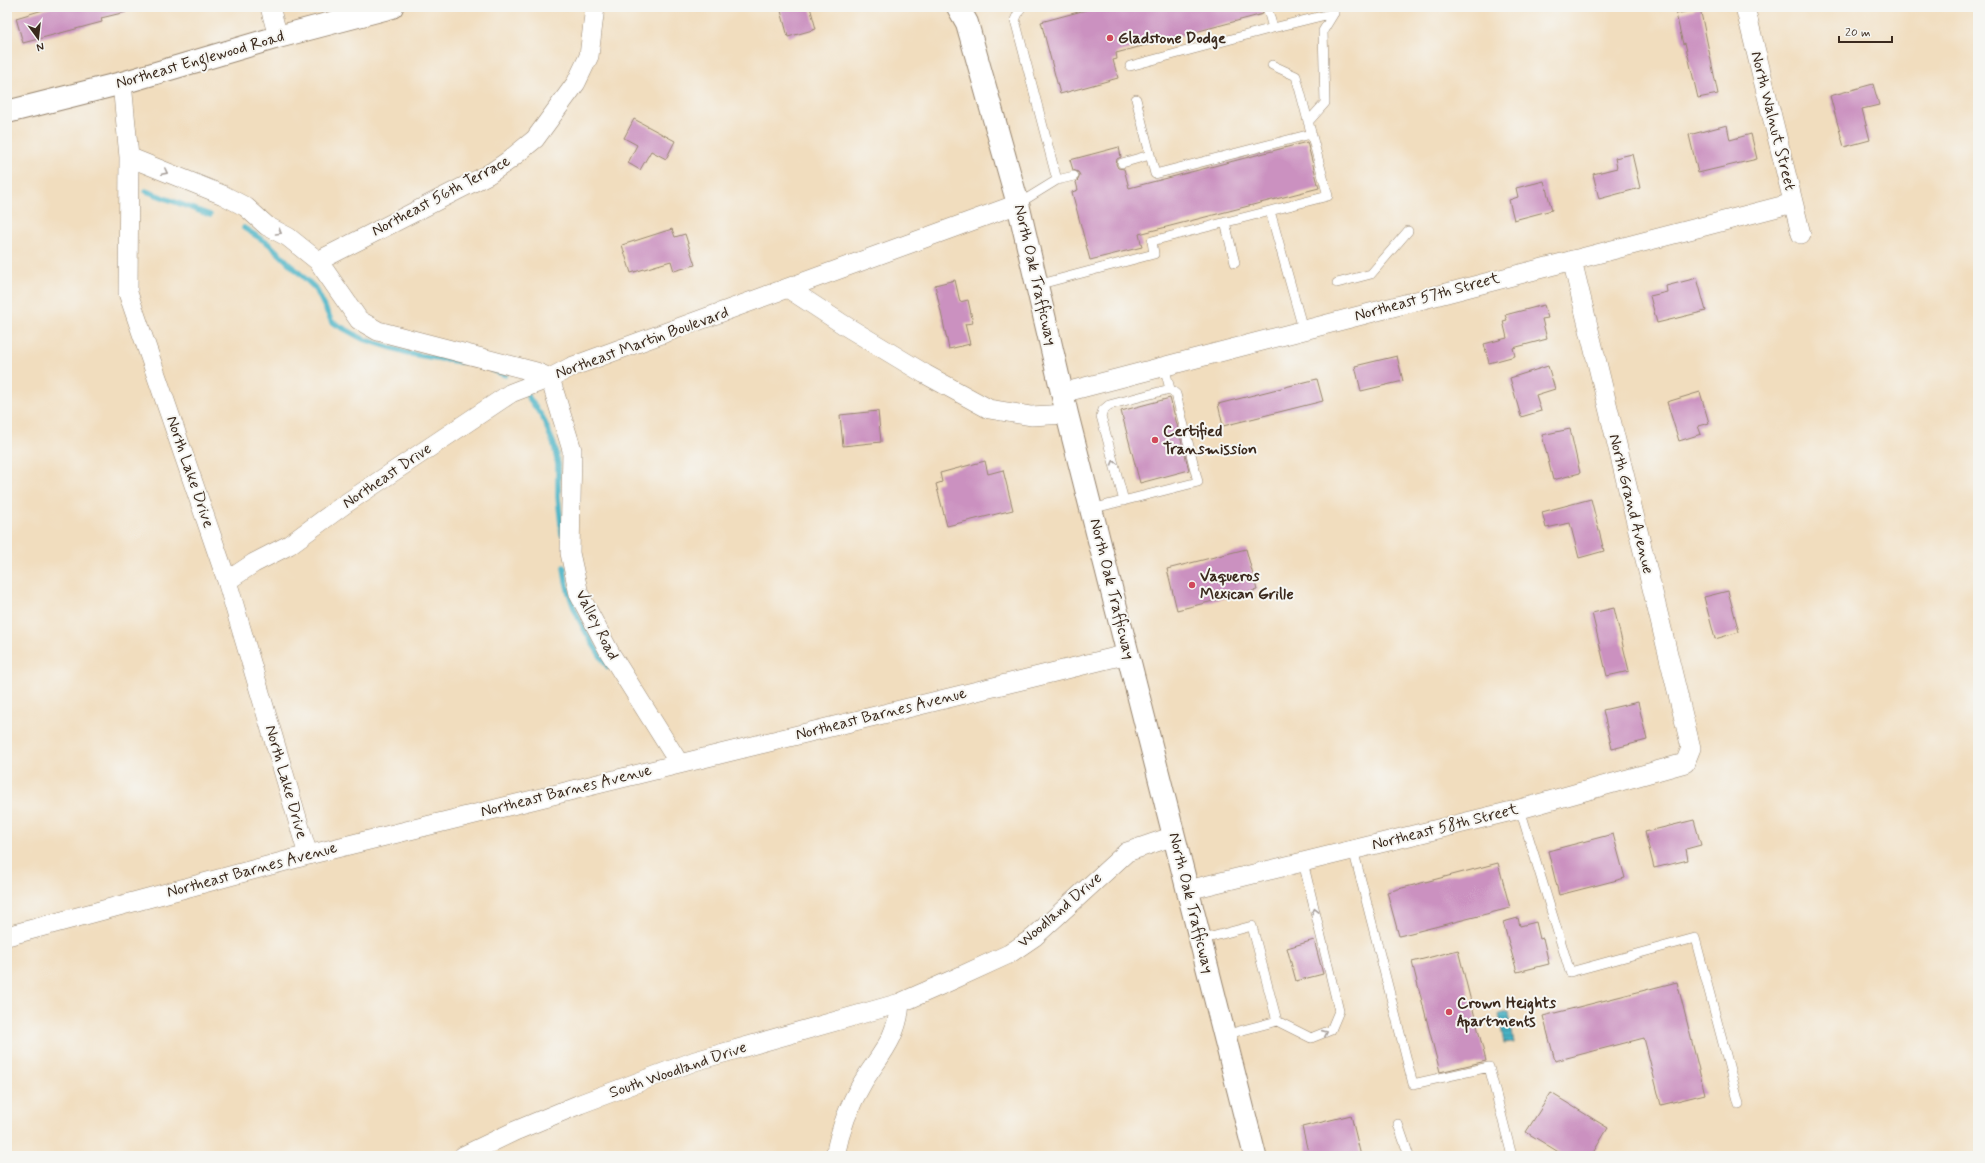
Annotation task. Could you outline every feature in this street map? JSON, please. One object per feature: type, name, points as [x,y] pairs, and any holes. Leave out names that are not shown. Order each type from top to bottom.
[{"type":"main road","name":"Northeast Englewood Road","points":[[7,112],[122,83],[278,37],[392,7]]},
{"type":"main road","name":"North Oak Trafficway","points":[[964,12],[1018,204],[1062,393],[1255,1156]]},
{"type":"street","points":[[270,7],[278,37]]},
{"type":"street","name":"Northeast 56th Terrace","points":[[318,261],[489,174],[535,139],[576,83],[589,56],[595,7]]},
{"type":"street","name":"North Walnut Street","points":[[1745,7],[1801,234]]},
{"type":"street","name":"North Lake Drive","points":[[122,83],[129,157],[128,293],[227,581],[308,855]]},
{"type":"street","name":"Northeast Martin Boulevard","points":[[129,157],[223,195],[246,207],[267,226],[288,237],[318,261],[359,320],[378,331],[536,372],[550,378],[571,367],[789,289],[1018,204]]},
{"type":"street","name":"Northeast 57th Street","points":[[1062,393],[1303,329],[1793,203]]},
{"type":"street","name":"North Grand Avenue","points":[[1572,260],[1691,748]]},
{"type":"street","points":[[789,289],[844,326],[918,370],[989,409],[1031,416],[1068,414]]},
{"type":"street","name":"Northeast Drive","points":[[227,581],[254,563],[289,545],[345,504],[511,392],[550,378]]},
{"type":"street","name":"Valley Road","points":[[550,378],[572,450],[570,554],[579,594],[610,653],[679,763]]},
{"type":"street","name":"Northeast Barnes Avenue","points":[[7,936],[308,855],[1128,654]]},
{"type":"street","name":"Northeast 58th Street","points":[[1188,890],[1520,809],[1685,762],[1691,748]]},
{"type":"street","name":"Woodland Drive","points":[[900,1003],[1009,954],[1034,937],[1127,852],[1174,836]]},
{"type":"street","points":[[835,1156],[841,1128],[863,1083],[895,1031],[900,1003]]},
{"type":"street","name":"South Woodland Drive","points":[[463,1156],[515,1131],[580,1104],[695,1062],[900,1003]]},
{"type":"lane","points":[[1021,7],[1015,20],[1057,180]]},
{"type":"lane","points":[[1267,7],[1273,28]]},
{"type":"lane","points":[[1130,66],[1273,28],[1334,10]]},
{"type":"lane","points":[[1308,122],[1325,103],[1323,31],[1334,10]]},
{"type":"lane","points":[[1037,285],[1154,254],[1152,241],[1328,196],[1296,76],[1272,65]]},
{"type":"lane","points":[[1136,99],[1155,174],[1311,134]]},
{"type":"lane","points":[[1122,163],[1150,155]]},
{"type":"lane","points":[[1018,204],[1057,180],[1074,176]]},
{"type":"lane","points":[[1270,211],[1303,329]]},
{"type":"lane","points":[[1225,222],[1235,263]]},
{"type":"lane","points":[[1337,283],[1371,274],[1408,231]]},
{"type":"lane","points":[[1091,509],[1198,482],[1176,394],[1170,389],[1164,366]]},
{"type":"lane","points":[[1124,500],[1101,416],[1103,410],[1109,405],[1170,389]]},
{"type":"lane","points":[[1520,809],[1570,972],[1695,938],[1739,1104]]},
{"type":"lane","points":[[1353,849],[1413,1084],[1488,1067],[1512,1156]]},
{"type":"lane","points":[[1224,1035],[1278,1020],[1311,1038],[1331,1030],[1339,1011],[1303,862]]},
{"type":"lane","points":[[1200,940],[1252,926],[1278,1020]]},
{"type":"lane","points":[[1398,1124],[1409,1156]]},
{"type":"water","points":[[1509,1012],[1514,1043],[1504,1044],[1499,1014]]},
{"type":"building","points":[[53,7],[126,7],[126,12],[101,18],[102,22],[23,43],[16,18]]},
{"type":"building","points":[[780,7],[810,7],[816,29],[788,37]]},
{"type":"building","name":"Gladstone Dodge","points":[[1097,7],[1261,7],[1263,14],[1116,53],[1117,59],[1113,60],[1118,78],[1060,94],[1041,22]]},
{"type":"building","points":[[1700,8],[1718,94],[1698,98],[1685,43],[1683,44],[1676,14]]},
{"type":"building","points":[[1873,84],[1879,105],[1862,109],[1870,140],[1844,147],[1830,96]]},
{"type":"building","points":[[634,119],[675,141],[666,159],[651,151],[640,170],[628,163],[637,145],[624,138]]},
{"type":"building","points":[[1727,125],[1730,140],[1751,134],[1757,159],[1698,173],[1689,135]]},
{"type":"building","points":[[1307,142],[1319,188],[1139,234],[1142,247],[1090,260],[1072,192],[1078,190],[1076,182],[1080,175],[1078,172],[1073,170],[1070,160],[1119,147],[1121,157],[1117,159],[1116,164],[1118,168],[1124,169],[1129,188]]},
{"type":"building","points":[[1632,154],[1640,188],[1599,199],[1593,174],[1617,168],[1615,158]]},
{"type":"building","points":[[1544,181],[1552,210],[1514,220],[1509,200],[1518,197],[1516,188]]},
{"type":"building","points":[[672,229],[675,237],[685,234],[695,265],[674,271],[671,261],[631,273],[622,245]]},
{"type":"building","points":[[1697,278],[1706,311],[1657,323],[1650,296],[1667,292],[1666,286]]},
{"type":"building","points":[[955,280],[960,302],[968,300],[973,323],[965,324],[970,344],[949,349],[935,285]]},
{"type":"building","points":[[1544,305],[1548,318],[1542,319],[1547,339],[1513,348],[1515,356],[1489,363],[1484,344],[1507,338],[1503,321],[1507,320],[1505,315]]},
{"type":"building","points":[[1397,356],[1403,381],[1361,391],[1355,366]]},
{"type":"building","points":[[1548,366],[1555,389],[1536,395],[1541,411],[1521,417],[1510,378]]},
{"type":"building","points":[[1317,379],[1323,401],[1223,426],[1218,404]]},
{"type":"building","points":[[1700,392],[1709,423],[1698,426],[1701,434],[1679,441],[1667,402]]},
{"type":"building","name":"Certified Transmission","points":[[1170,398],[1189,470],[1140,483],[1121,411]]},
{"type":"building","points":[[878,411],[881,442],[843,446],[840,415]]},
{"type":"building","points":[[1570,429],[1580,473],[1553,480],[1542,435]]},
{"type":"building","points":[[985,461],[988,474],[1003,470],[1013,510],[947,526],[936,484],[942,482],[940,473]]},
{"type":"building","points":[[1591,499],[1604,551],[1579,558],[1570,523],[1546,528],[1542,512]]},
{"type":"building","points":[[1246,549],[1257,590],[1177,610],[1167,569]]},
{"type":"building","points":[[1728,591],[1739,632],[1715,639],[1704,597]]},
{"type":"building","points":[[1614,608],[1629,671],[1607,676],[1592,613]]},
{"type":"building","points":[[1638,702],[1647,740],[1612,749],[1603,710]]},
{"type":"building","points":[[1694,820],[1701,845],[1686,849],[1688,860],[1654,868],[1645,832]]},
{"type":"building","points":[[1613,834],[1625,878],[1559,895],[1548,851]]},
{"type":"building","points":[[1498,863],[1510,908],[1399,936],[1387,892]]},
{"type":"building","name":"Crown Heights Apartments","points":[[1518,918],[1520,926],[1536,922],[1540,939],[1543,938],[1549,964],[1517,972],[1503,922]]},
{"type":"building","points":[[1314,940],[1323,974],[1296,981],[1287,948]]},
{"type":"building","name":"Crown Heights Apartments","points":[[1458,950],[1486,1061],[1440,1072],[1412,962]]},
{"type":"building","points":[[1677,982],[1705,1094],[1661,1105],[1644,1038],[1555,1061],[1543,1016]]},
{"type":"building","points":[[1551,1093],[1608,1128],[1591,1156],[1565,1156],[1526,1132]]},
{"type":"building","points":[[1351,1115],[1361,1156],[1309,1156],[1302,1127]]},
{"type":"waterway","points":[[146,191],[210,215]]},
{"type":"waterway","points":[[244,228],[269,244],[316,289],[332,322],[363,339],[411,354],[461,362]]},
{"type":"waterway","points":[[492,370],[505,375]]},
{"type":"waterway","points":[[527,395],[543,418],[554,445],[558,465],[558,497],[562,534]]},
{"type":"waterway","points":[[564,567],[569,594],[579,620],[608,667]]},
{"type":"place","name":"Gladstone Dodge","points":[[1110,38]]},
{"type":"place","name":"Certified Transmission","points":[[1155,440]]},
{"type":"place","name":"Vaqueros Mexican Grille","points":[[1192,585]]},
{"type":"place","name":"Crown Heights Apartments","points":[[1449,1012]]}]
